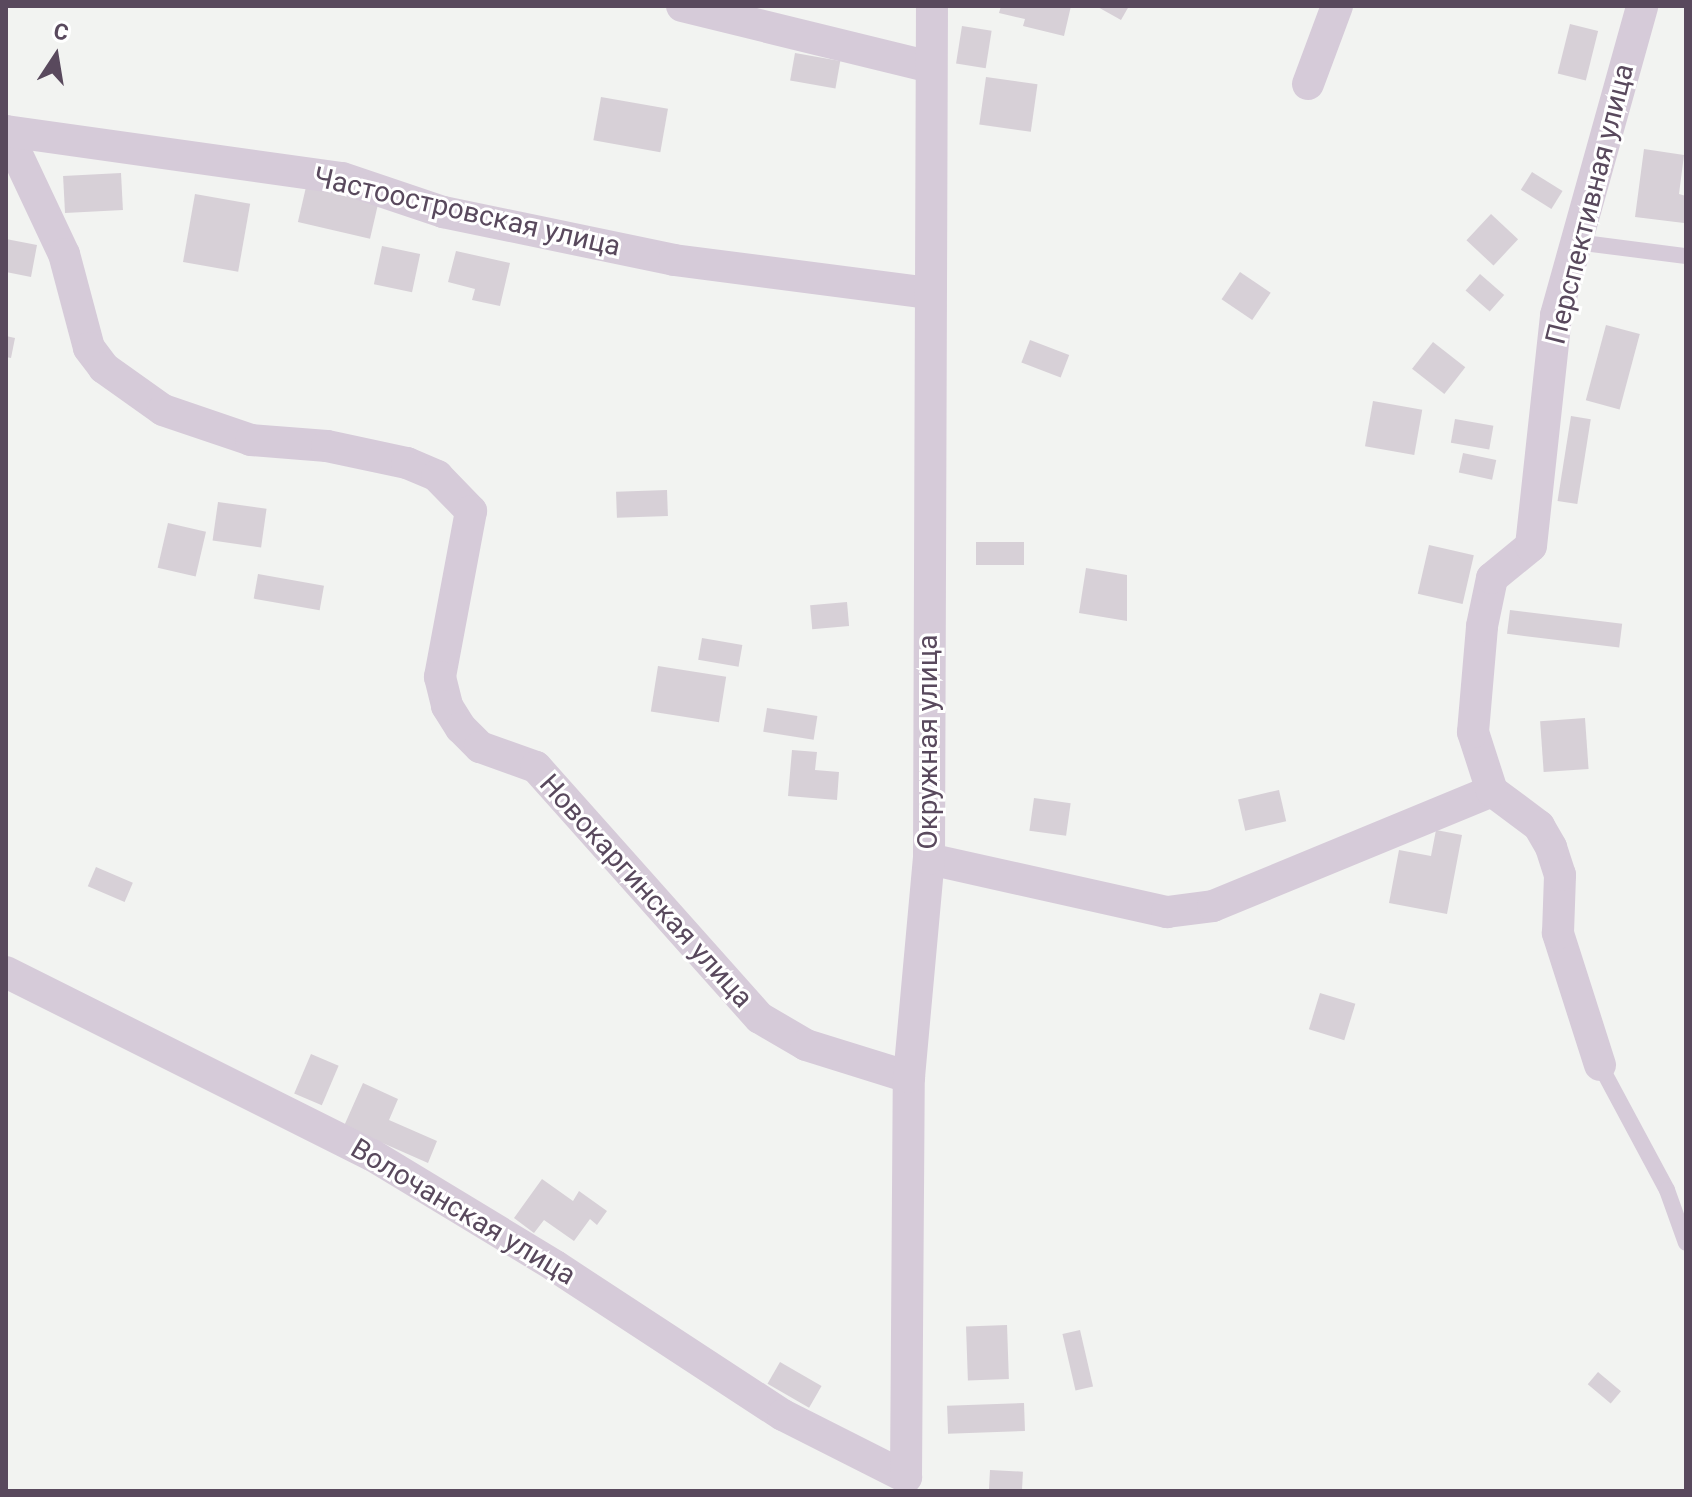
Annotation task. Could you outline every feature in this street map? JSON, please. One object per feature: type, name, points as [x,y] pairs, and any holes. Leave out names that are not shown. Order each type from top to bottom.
[{"type":"street","points":[[682,6],[931,67]]},
{"type":"street","name":"Окружная улица","points":[[906,1484],[909,1077],[929,859],[928,293],[932,6]]},
{"type":"street","points":[[1308,84],[1337,6]]},
{"type":"street","name":"Перспективная улица","points":[[1492,791],[1473,732],[1482,626],[1492,578],[1531,546],[1556,315],[1642,6]]},
{"type":"street","name":"Частоостровская улица","points":[[6,131],[342,178],[443,212],[674,260],[928,293]]},
{"type":"street","name":"Новокаргинская улица","points":[[6,131],[64,254],[89,348],[104,368],[163,410],[251,440],[327,446],[407,463],[437,476],[471,511],[440,677],[447,706],[461,728],[480,747],[536,767],[760,1018],[806,1045],[909,1077]]},
{"type":"street","points":[[929,859],[1167,912],[1213,906],[1492,791],[1539,826],[1551,847],[1560,875],[1558,933],[1600,1065]]},
{"type":"street","name":"Волочанская улица","points":[[6,972],[274,1102],[372,1155],[555,1266],[783,1415],[906,1484]]},
{"type":"lane","points":[[1576,242],[1686,256]]},
{"type":"lane","points":[[1600,1065],[1667,1190],[1686,1243]]},
{"type":"building","points":[[1001,6],[1071,6],[1064,36],[1023,26],[1025,19],[999,13]]},
{"type":"building","points":[[1096,6],[1129,6],[1121,20]]},
{"type":"building","points":[[1570,24],[1598,31],[1586,81],[1558,73]]},
{"type":"building","points":[[962,26],[992,31],[986,68],[956,64]]},
{"type":"building","points":[[795,53],[840,61],[835,89],[790,81]]},
{"type":"building","points":[[986,77],[1037,84],[1031,132],[979,125]]},
{"type":"building","points":[[601,97],[668,109],[660,152],[593,140]]},
{"type":"building","points":[[1644,149],[1684,155],[1679,194],[1686,196],[1684,223],[1635,217]]},
{"type":"building","points":[[1532,172],[1563,191],[1551,209],[1521,190]]},
{"type":"building","points":[[121,173],[123,210],[65,213],[63,176]]},
{"type":"building","points":[[306,187],[378,204],[370,239],[298,222]]},
{"type":"building","points":[[195,194],[250,204],[238,272],[183,262]]},
{"type":"building","points":[[1491,214],[1518,239],[1494,266],[1466,240]]},
{"type":"building","points":[[6,239],[37,245],[31,277],[6,272]]},
{"type":"building","points":[[382,246],[420,254],[412,292],[374,284]]},
{"type":"building","points":[[456,251],[510,263],[500,306],[472,300],[475,289],[448,282]]},
{"type":"building","points":[[1240,272],[1271,293],[1252,320],[1222,299]]},
{"type":"building","points":[[1480,274],[1504,295],[1490,312],[1466,291]]},
{"type":"building","points":[[1606,325],[1640,334],[1620,409],[1586,400]]},
{"type":"building","points":[[6,336],[15,338],[11,358],[6,357]]},
{"type":"building","points":[[1030,340],[1069,355],[1061,377],[1021,362]]},
{"type":"building","points":[[1433,342],[1465,367],[1444,394],[1412,369]]},
{"type":"building","points":[[1373,401],[1422,410],[1414,455],[1365,446]]},
{"type":"building","points":[[1571,416],[1591,419],[1577,504],[1558,501]]},
{"type":"building","points":[[1455,419],[1493,426],[1489,449],[1451,443]]},
{"type":"building","points":[[1463,453],[1496,460],[1492,480],[1459,473]]},
{"type":"building","points":[[667,490],[668,516],[617,518],[616,492]]},
{"type":"building","points":[[218,502],[267,509],[261,547],[213,541]]},
{"type":"building","points":[[168,523],[206,532],[196,577],[158,568]]},
{"type":"building","points":[[976,542],[1024,542],[1024,565],[976,565]]},
{"type":"building","points":[[1429,545],[1474,555],[1463,604],[1418,594]]},
{"type":"building","points":[[1086,568],[1127,575],[1127,621],[1079,613]]},
{"type":"building","points":[[258,574],[324,586],[320,610],[254,599]]},
{"type":"building","points":[[847,602],[849,626],[812,629],[810,605]]},
{"type":"building","points":[[1510,610],[1622,624],[1619,648],[1507,634]]},
{"type":"building","points":[[702,638],[742,645],[739,667],[698,660]]},
{"type":"building","points":[[658,666],[726,677],[719,722],[651,711]]},
{"type":"building","points":[[767,708],[817,716],[814,740],[763,732]]},
{"type":"building","points":[[1585,718],[1589,769],[1544,772],[1540,721]]},
{"type":"building","points":[[792,750],[817,752],[815,770],[839,772],[837,800],[788,796]]},
{"type":"building","points":[[1279,790],[1286,821],[1245,831],[1238,799]]},
{"type":"building","points":[[1034,798],[1071,803],[1066,836],[1029,831]]},
{"type":"building","points":[[1436,830],[1462,835],[1447,914],[1389,903],[1399,850],[1431,856]]},
{"type":"building","points":[[96,867],[133,883],[125,902],[88,886]]},
{"type":"building","points":[[1320,993],[1355,1004],[1344,1040],[1309,1029]]},
{"type":"building","points":[[311,1054],[339,1066],[322,1105],[294,1094]]},
{"type":"building","points":[[363,1083],[398,1099],[389,1120],[437,1141],[428,1163],[344,1126]]},
{"type":"building","points":[[542,1179],[573,1201],[579,1191],[607,1211],[597,1225],[590,1219],[574,1241],[544,1220],[534,1233],[514,1218]]},
{"type":"building","points":[[1007,1325],[1009,1379],[968,1380],[966,1326]]},
{"type":"building","points":[[1080,1330],[1093,1387],[1076,1391],[1062,1334]]},
{"type":"building","points":[[780,1362],[822,1386],[809,1408],[768,1384]]},
{"type":"building","points":[[1598,1372],[1621,1391],[1611,1404],[1588,1384]]},
{"type":"building","points":[[1024,1403],[1025,1431],[948,1434],[947,1406]]},
{"type":"building","points":[[990,1470],[1023,1472],[1022,1491],[989,1491]]}]
